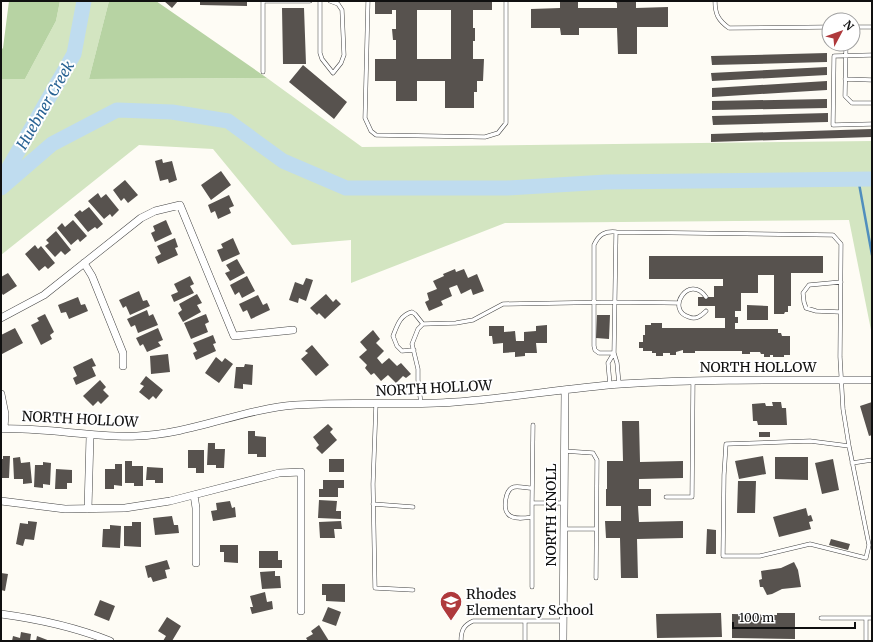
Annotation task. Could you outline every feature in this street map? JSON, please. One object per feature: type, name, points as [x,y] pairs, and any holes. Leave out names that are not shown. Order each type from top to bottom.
[{"type":"street","points":[[1,318],[44,295],[141,218],[155,211],[180,205],[234,336],[293,330]]},
{"type":"street","points":[[84,263],[92,276],[123,353],[123,366]]},
{"type":"street","name":"NORTH HOLLOW","points":[[2,428],[90,436],[114,437],[157,435],[243,413],[290,406],[421,404],[496,399],[619,384],[693,380],[872,380]]},
{"type":"street","name":"NORTH KNOLL","points":[[563,641],[565,390]]},
{"type":"street","points":[[1,394],[5,414],[2,428]]},
{"type":"street","points":[[88,509],[90,436]]},
{"type":"street","points":[[1,501],[48,507],[88,509],[125,508],[194,495],[279,473],[301,472],[301,611]]},
{"type":"street","points":[[194,495],[196,508],[196,563]]},
{"type":"street","points":[[1,614],[80,630],[110,641]]},
{"type":"lane","points":[[264,72],[263,1],[310,1]]},
{"type":"lane","points":[[320,1],[320,53],[322,59],[333,73],[341,63],[344,56],[342,10],[338,4],[330,1]]},
{"type":"lane","points":[[368,1],[365,118],[371,131],[376,135],[485,137],[498,133],[506,123],[506,1]]},
{"type":"lane","points":[[715,1],[715,12],[722,23],[729,28],[821,27]]},
{"type":"lane","points":[[861,27],[872,27]]},
{"type":"lane","points":[[846,55],[845,96],[852,102],[872,103]]},
{"type":"lane","points":[[872,55],[834,56],[833,125],[872,124]]},
{"type":"lane","points":[[845,79],[872,80]]},
{"type":"lane","points":[[614,353],[599,354],[595,350],[594,346],[594,245],[596,239],[601,234],[607,231],[833,235],[841,244],[840,357],[843,409],[852,463],[869,545],[866,558],[810,544],[760,556],[723,556],[726,444],[810,441],[849,446]]},
{"type":"lane","points":[[616,232],[614,353],[617,363],[619,384]]},
{"type":"lane","points":[[840,282],[809,285],[803,293],[806,308],[816,311],[840,312]]},
{"type":"lane","points":[[706,297],[700,291],[691,289],[683,293],[680,297],[679,303],[681,311],[688,317],[698,317],[706,311]]},
{"type":"lane","points":[[421,404],[418,369],[412,344],[418,329],[423,324],[456,323],[473,320],[503,304],[594,302],[679,303]]},
{"type":"lane","points":[[414,350],[402,351],[397,346],[393,336],[398,321],[407,313],[412,312],[423,324]]},
{"type":"lane","points":[[610,385],[608,363],[614,353]]},
{"type":"lane","points":[[666,497],[692,497],[693,380]]},
{"type":"lane","points":[[376,404],[372,484],[375,588],[413,590]]},
{"type":"lane","points":[[532,587],[533,425]]},
{"type":"lane","points":[[564,451],[593,453],[597,460],[596,578]]},
{"type":"lane","points":[[852,463],[872,460]]},
{"type":"lane","points":[[532,488],[514,487],[506,494],[506,510],[508,515],[518,518],[532,517]]},
{"type":"lane","points":[[532,503],[564,502]]},
{"type":"lane","points":[[373,504],[414,507]]},
{"type":"lane","points":[[564,529],[596,529]]},
{"type":"lane","points":[[821,618],[872,618]]},
{"type":"lane","points":[[866,618],[866,641]]},
{"type":"lane","points":[[461,641],[463,628],[473,621],[563,621]]},
{"type":"lane","points":[[525,621],[525,641]]},
{"type":"green space","points":[[9,1],[60,1],[56,21],[25,79],[1,79],[1,50],[3,48]]},
{"type":"green space","points":[[60,1],[109,1],[89,79],[267,78],[362,147],[872,141],[872,335],[849,220],[505,223],[351,283],[351,240],[292,245],[213,149],[139,145],[1,255],[1,79],[25,79],[56,21]]},
{"type":"green space","points":[[109,1],[156,1],[267,78],[89,79]]},
{"type":"building","points":[[164,1],[178,1],[172,8]]},
{"type":"building","points":[[200,1],[247,1],[247,6],[200,5]]},
{"type":"building","points":[[375,1],[492,1],[492,10],[473,10],[475,41],[473,41],[473,59],[484,59],[483,81],[477,81],[477,92],[474,92],[474,108],[445,108],[445,81],[417,81],[417,101],[396,101],[396,81],[375,81],[375,59],[396,59],[396,40],[393,40],[392,29],[396,29],[396,10],[392,10],[392,14],[375,14]],"holes":[[[417,10],[451,10],[451,59],[417,59]]]},
{"type":"building","points":[[560,1],[578,1],[578,8],[617,8],[617,3],[614,1],[636,1],[636,8],[668,7],[668,27],[637,27],[637,54],[618,54],[617,28],[579,28],[579,35],[561,35],[560,28],[531,28],[531,9],[560,8]]},
{"type":"building","points":[[282,8],[304,8],[306,64],[283,64]]},
{"type":"building","points":[[827,53],[827,62],[712,65],[711,56]]},
{"type":"building","points":[[303,65],[347,102],[334,119],[289,82]]},
{"type":"building","points":[[827,67],[827,75],[712,81],[711,73]]},
{"type":"building","points":[[827,81],[827,90],[712,97],[712,88]]},
{"type":"building","points":[[827,99],[827,108],[712,110],[712,101]]},
{"type":"building","points":[[828,113],[828,122],[713,125],[712,116]]},
{"type":"building","points":[[872,129],[872,137],[711,142],[711,134]]},
{"type":"building","points":[[162,159],[163,163],[172,161],[177,180],[169,183],[168,179],[160,181],[155,161]]},
{"type":"building","points":[[221,171],[231,185],[211,200],[201,185]]},
{"type":"building","points":[[125,180],[138,195],[128,203],[124,198],[121,201],[113,190]]},
{"type":"building","points":[[98,193],[101,198],[106,194],[119,210],[112,217],[110,214],[104,219],[88,201]]},
{"type":"building","points":[[229,195],[234,206],[229,208],[231,213],[218,219],[215,211],[211,213],[208,205]]},
{"type":"building","points":[[89,207],[103,224],[97,229],[95,227],[88,232],[74,215],[80,210],[82,212]]},
{"type":"building","points":[[73,220],[87,236],[80,242],[78,239],[71,245],[57,228],[62,223],[65,227]]},
{"type":"building","points":[[166,220],[172,234],[155,242],[151,233],[155,231],[153,226]]},
{"type":"building","points":[[56,231],[71,250],[65,255],[61,251],[55,257],[45,246],[49,243],[46,240]]},
{"type":"building","points":[[175,238],[178,247],[175,248],[178,255],[158,264],[155,257],[161,254],[157,246]]},
{"type":"building","points":[[233,238],[240,254],[222,262],[217,250],[223,248],[221,244]]},
{"type":"building","points":[[35,245],[38,249],[41,246],[55,263],[48,269],[45,266],[39,271],[25,254]]},
{"type":"building","points":[[649,256],[823,256],[823,273],[791,273],[791,306],[788,306],[788,312],[785,312],[784,314],[774,314],[774,275],[758,275],[758,293],[741,293],[741,311],[735,311],[735,317],[738,317],[738,323],[735,323],[735,329],[778,329],[778,333],[781,333],[782,336],[790,336],[790,355],[784,355],[784,357],[773,357],[773,355],[770,355],[770,357],[764,357],[764,354],[761,354],[760,352],[750,352],[750,354],[742,354],[742,351],[695,351],[695,353],[683,353],[683,350],[676,352],[676,355],[663,353],[663,356],[656,356],[656,353],[652,353],[652,351],[643,351],[643,348],[639,348],[639,342],[643,342],[643,335],[645,335],[645,325],[651,325],[651,323],[662,323],[662,328],[725,328],[725,318],[715,318],[715,306],[698,306],[698,297],[714,297],[714,286],[723,286],[723,279],[649,279]]},
{"type":"building","points":[[237,259],[245,273],[230,281],[225,273],[230,271],[226,265]]},
{"type":"building","points":[[455,269],[456,272],[464,269],[468,278],[477,274],[484,291],[473,295],[471,289],[461,294],[457,285],[449,288],[452,296],[441,301],[443,305],[429,311],[425,302],[429,300],[427,293],[437,289],[433,281],[444,276],[443,274]]},
{"type":"building","points":[[8,273],[17,286],[3,295],[1,292],[1,277]]},
{"type":"building","points":[[190,276],[194,284],[190,286],[194,293],[174,302],[171,295],[178,292],[174,284]]},
{"type":"building","points":[[247,276],[255,291],[242,298],[239,292],[235,295],[230,285]]},
{"type":"building","points":[[306,278],[313,280],[306,301],[299,298],[298,303],[289,300],[295,282],[303,285]]},
{"type":"building","points":[[139,291],[143,301],[147,300],[150,306],[130,315],[126,306],[123,308],[119,300]]},
{"type":"building","points":[[197,294],[202,303],[197,305],[201,312],[183,322],[178,313],[182,310],[179,304]]},
{"type":"building","points":[[326,294],[333,302],[336,299],[341,304],[325,319],[319,313],[317,315],[310,308]]},
{"type":"building","points":[[258,295],[263,305],[267,303],[270,310],[251,319],[247,310],[243,312],[239,304]]},
{"type":"building","points":[[78,297],[81,305],[85,304],[88,311],[69,319],[66,312],[61,313],[58,305]]},
{"type":"building","points":[[747,305],[768,306],[768,320],[747,320]]},
{"type":"building","points":[[147,310],[149,316],[153,314],[158,325],[138,333],[135,325],[131,327],[127,319]]},
{"type":"building","points":[[45,314],[54,332],[50,335],[52,339],[41,345],[31,325],[39,321],[37,318]]},
{"type":"building","points":[[206,314],[209,322],[205,324],[208,332],[191,339],[184,323]]},
{"type":"building","points":[[597,315],[610,315],[609,339],[596,338]]},
{"type":"building","points":[[547,325],[547,343],[536,343],[537,353],[525,353],[525,356],[515,357],[515,352],[503,353],[503,343],[493,344],[492,336],[489,336],[489,326],[504,326],[504,332],[515,331],[516,341],[524,341],[524,332],[536,331],[536,326]]},
{"type":"building","points":[[15,328],[23,343],[2,354],[1,335]]},
{"type":"building","points":[[158,328],[163,340],[158,342],[161,346],[147,352],[143,344],[140,346],[136,338]]},
{"type":"building","points":[[373,330],[380,339],[376,343],[384,351],[377,358],[382,364],[389,358],[397,366],[401,363],[411,374],[406,378],[403,376],[396,383],[388,375],[381,381],[374,373],[371,375],[365,368],[367,365],[359,357],[367,350],[360,342]]},
{"type":"building","points":[[213,335],[216,343],[213,344],[216,351],[196,360],[193,353],[197,351],[193,343]]},
{"type":"building","points":[[312,345],[329,365],[316,376],[301,359],[308,353],[305,351]]},
{"type":"building","points":[[168,354],[170,372],[151,374],[150,356]]},
{"type":"building","points":[[216,357],[222,362],[225,358],[233,364],[219,383],[205,373]]},
{"type":"building","points":[[92,358],[96,366],[92,367],[96,376],[76,385],[73,378],[77,376],[73,367]]},
{"type":"building","points":[[245,364],[253,365],[252,385],[243,384],[243,389],[234,388],[236,367],[244,367]]},
{"type":"building","points":[[146,376],[163,390],[156,399],[153,396],[149,400],[139,392],[144,386],[140,384]]},
{"type":"building","points":[[100,380],[106,387],[103,390],[109,396],[101,404],[98,401],[93,406],[83,396]]},
{"type":"building","points":[[772,402],[781,402],[782,408],[786,408],[787,425],[758,425],[757,421],[753,421],[752,404],[765,403],[766,406],[773,406]]},
{"type":"building","points":[[872,402],[872,435],[869,436],[860,406]]},
{"type":"building","points":[[622,421],[639,421],[640,462],[683,461],[683,478],[639,479],[639,489],[651,489],[651,506],[638,506],[639,522],[683,521],[683,538],[637,539],[638,578],[621,578],[620,538],[606,538],[605,521],[621,521],[621,506],[606,506],[606,489],[607,461],[623,461]]},
{"type":"building","points":[[328,424],[333,429],[330,432],[337,440],[322,454],[316,448],[319,445],[313,437]]},
{"type":"building","points":[[248,431],[255,431],[255,436],[266,437],[266,457],[257,457],[257,454],[248,454]]},
{"type":"building","points":[[759,432],[770,432],[770,437],[759,437]]},
{"type":"building","points":[[208,443],[215,443],[215,449],[225,449],[224,468],[216,468],[216,465],[207,465]]},
{"type":"building","points":[[188,450],[204,450],[204,473],[196,473],[196,468],[188,468]]},
{"type":"building","points":[[3,456],[10,456],[9,478],[1,478],[1,459],[3,459]]},
{"type":"building","points":[[763,456],[766,474],[739,479],[735,461]]},
{"type":"building","points":[[20,457],[21,463],[30,462],[32,483],[23,484],[23,479],[14,479],[13,458]]},
{"type":"building","points":[[775,457],[808,457],[808,480],[775,479]]},
{"type":"building","points":[[329,459],[344,459],[344,472],[329,472]]},
{"type":"building","points":[[833,459],[839,490],[822,494],[815,463]]},
{"type":"building","points":[[125,461],[132,461],[132,466],[143,466],[143,486],[134,486],[134,483],[125,483]]},
{"type":"building","points":[[43,462],[51,463],[50,485],[43,484],[43,488],[34,487],[35,465],[43,465]]},
{"type":"building","points":[[115,464],[122,464],[122,486],[114,485],[114,489],[105,489],[105,469],[115,469]]},
{"type":"building","points":[[147,467],[163,468],[163,483],[155,483],[155,480],[146,480]]},
{"type":"building","points":[[56,469],[72,470],[72,483],[67,483],[67,489],[55,489]]},
{"type":"building","points":[[323,480],[344,480],[344,488],[338,488],[338,497],[319,497],[319,489],[323,489]]},
{"type":"building","points":[[738,481],[756,481],[755,513],[737,513]]},
{"type":"building","points":[[319,500],[337,501],[336,511],[341,511],[341,519],[318,518]]},
{"type":"building","points":[[230,501],[232,508],[235,507],[236,517],[213,521],[211,511],[217,510],[216,503]]},
{"type":"building","points":[[806,508],[808,516],[811,515],[813,521],[809,522],[811,529],[779,537],[773,517]]},
{"type":"building","points":[[172,516],[174,525],[178,525],[179,533],[155,535],[153,518]]},
{"type":"building","points":[[28,521],[37,522],[34,540],[25,539],[23,546],[16,544],[20,523],[28,524]]},
{"type":"building","points":[[341,521],[342,529],[334,529],[335,538],[320,538],[319,522]]},
{"type":"building","points":[[132,522],[141,522],[141,547],[124,546],[124,526],[132,526]]},
{"type":"building","points":[[110,525],[121,526],[120,548],[102,547],[103,529],[110,529]]},
{"type":"building","points":[[707,529],[716,530],[716,554],[706,554]]},
{"type":"building","points":[[831,539],[850,544],[848,550],[829,545]]},
{"type":"building","points":[[220,545],[238,545],[238,563],[224,562],[224,552],[220,552]]},
{"type":"building","points":[[259,551],[278,551],[278,560],[282,560],[282,568],[259,568]]},
{"type":"building","points":[[167,560],[170,569],[165,570],[167,578],[153,582],[151,577],[148,578],[145,566]]},
{"type":"building","points":[[794,562],[798,570],[801,587],[782,589],[767,595],[763,587],[760,587],[759,580],[762,579],[761,571],[781,568]]},
{"type":"building","points":[[275,571],[275,576],[280,576],[281,588],[262,589],[260,572]]},
{"type":"building","points":[[1,573],[8,574],[5,591],[1,590]]},
{"type":"building","points":[[322,584],[345,584],[345,602],[326,601],[326,595],[322,595]]},
{"type":"building","points":[[265,592],[267,602],[272,601],[273,609],[252,614],[250,607],[253,607],[250,596]]},
{"type":"building","points":[[100,600],[115,606],[109,621],[94,615]]},
{"type":"building","points":[[328,607],[341,612],[336,626],[322,621]]},
{"type":"building","points":[[721,613],[722,637],[657,638],[656,614]]},
{"type":"building","points":[[777,613],[795,613],[795,639],[732,638],[732,614],[777,615]]},
{"type":"building","points":[[167,617],[181,626],[172,641],[163,641],[166,636],[158,631]]},
{"type":"building","points":[[319,625],[329,641],[308,641],[306,638],[313,634],[311,631]]},
{"type":"building","points":[[21,632],[31,634],[30,641],[12,641],[13,636],[20,638]]},
{"type":"building","points":[[37,636],[50,641],[36,641]]},
{"type":"waterway","name":"Huebner Creek","points":[[1,181],[74,54],[84,1]]},
{"type":"waterway","points":[[1,188],[52,144],[117,110],[172,112],[228,121],[283,161],[346,188],[507,188],[606,182],[872,179]]},
{"type":"waterway","points":[[858,178],[872,255]]},
{"type":"place","name":"Rhodes Elementary School","points":[[451,622]]}]
